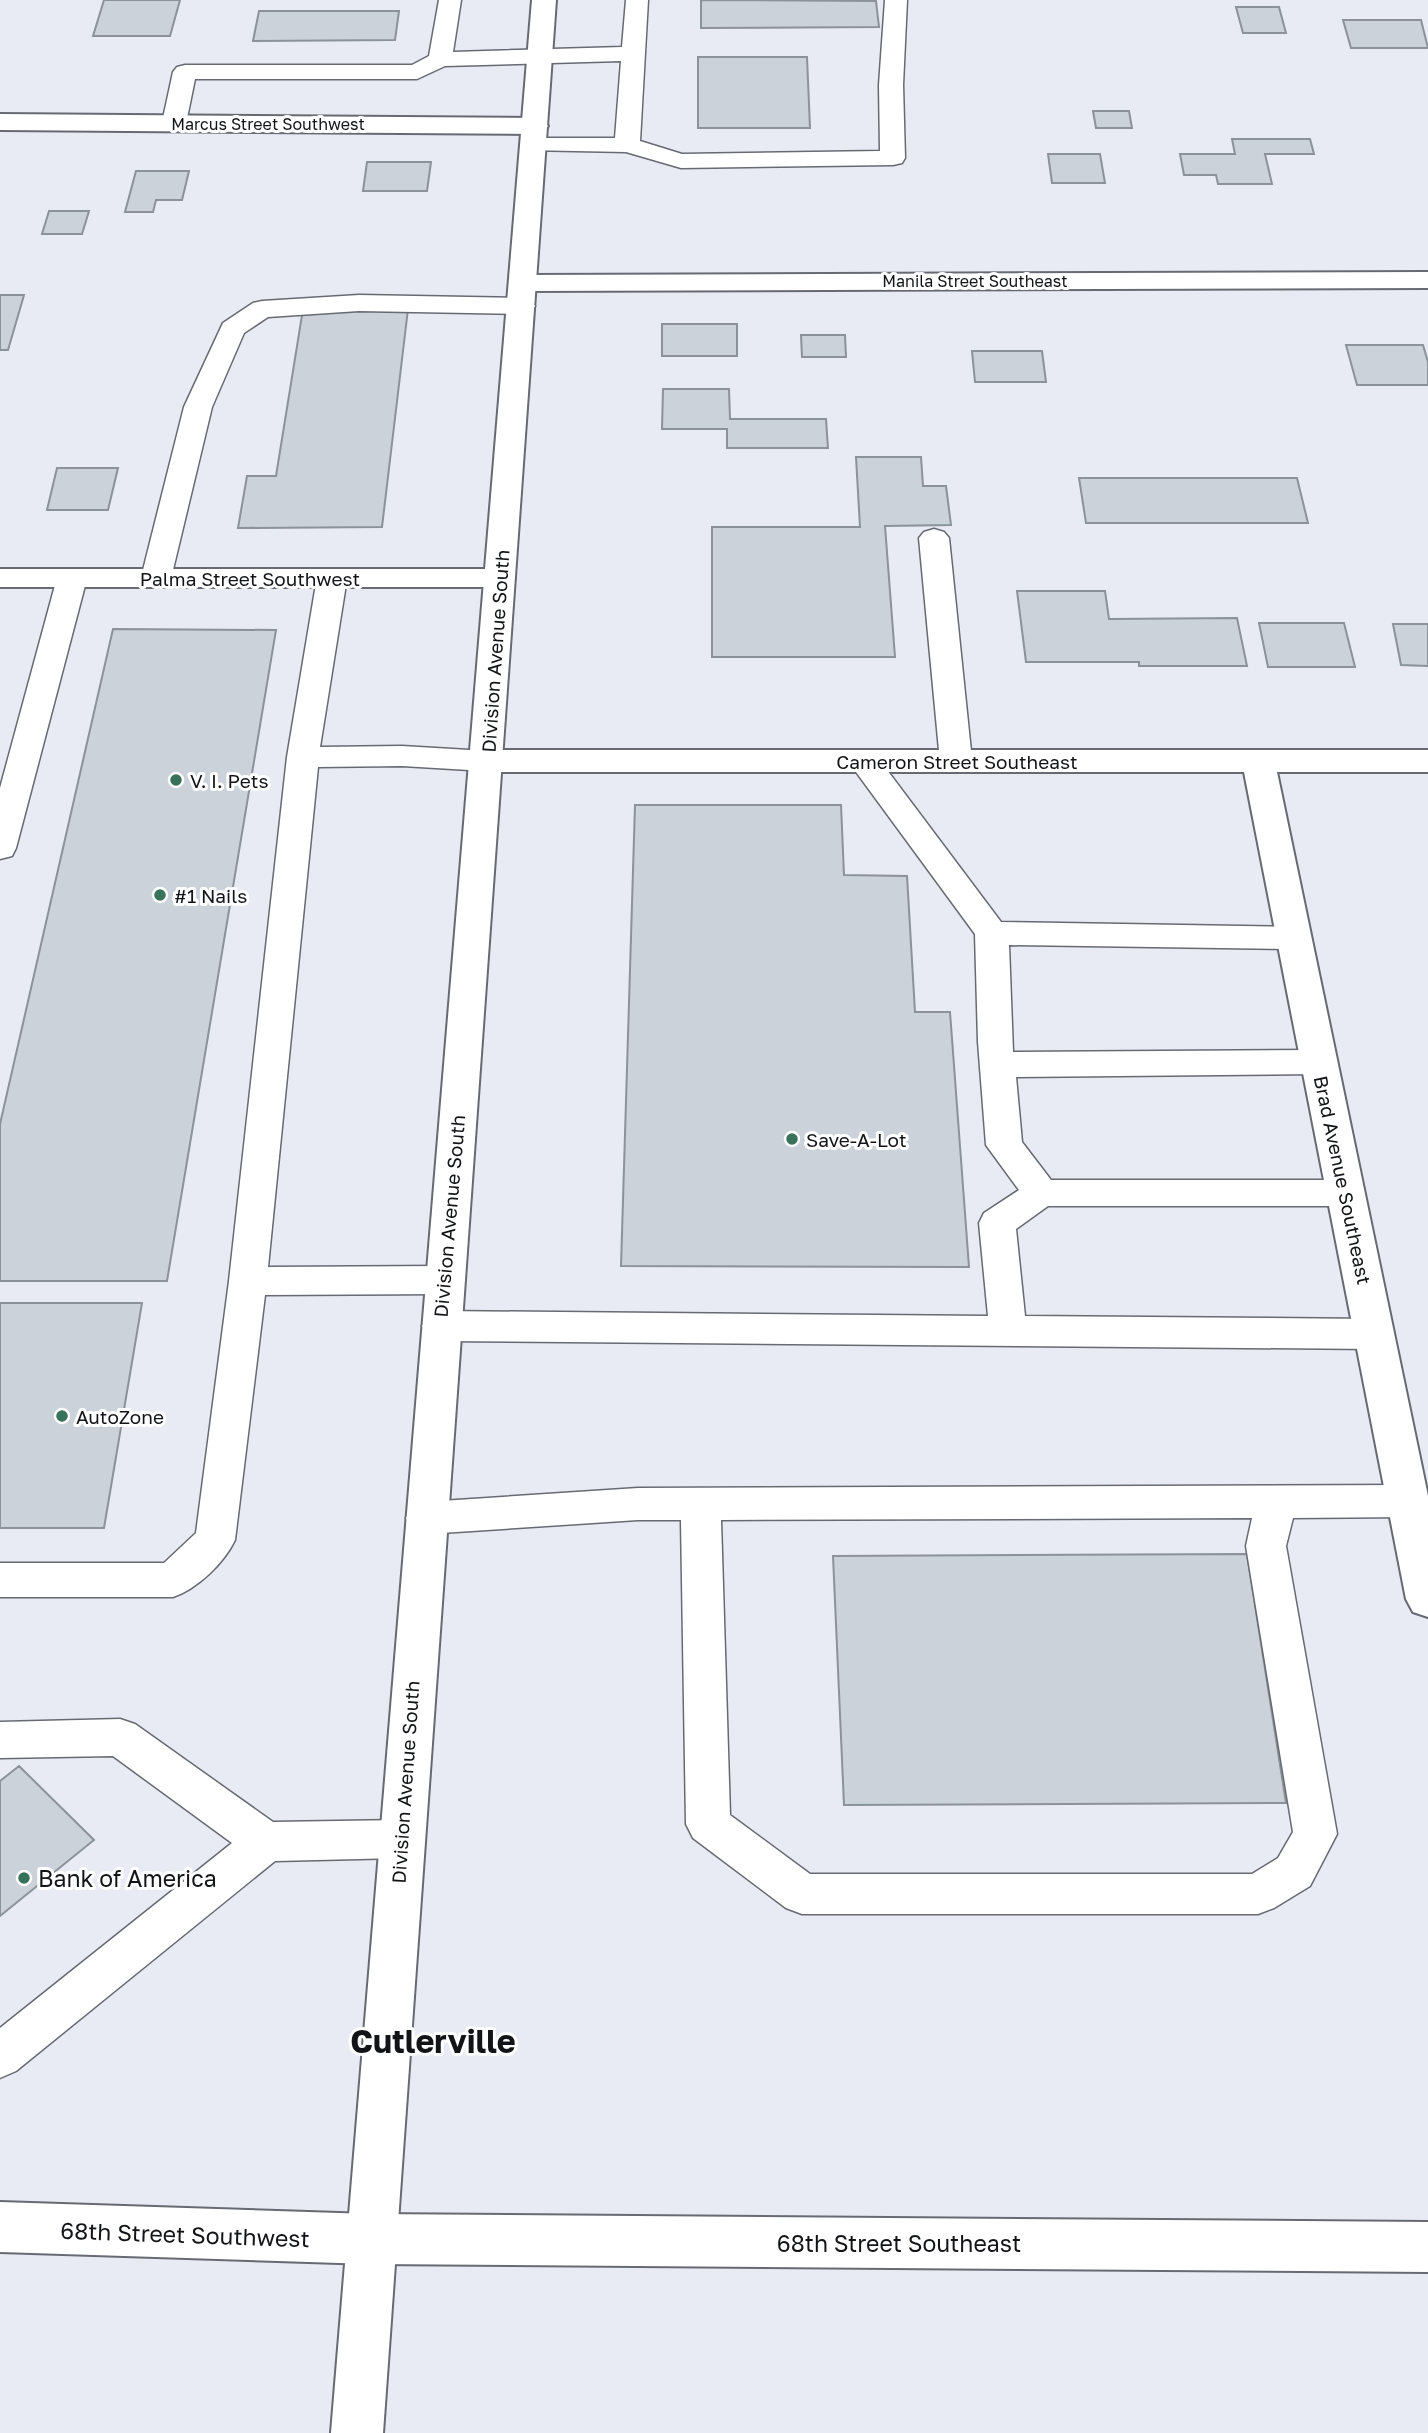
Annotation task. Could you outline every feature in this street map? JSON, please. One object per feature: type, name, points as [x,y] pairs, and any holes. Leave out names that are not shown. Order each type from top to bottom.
[{"type":"street","name":"Division Avenue South","points":[[357,2433],[544,0]]},
{"type":"street","name":"Marcus Street Southwest","points":[[0,122],[174,123],[535,135]]},
{"type":"street","name":"Manila Street Southeast","points":[[522,295],[1428,280]]},
{"type":"street","name":"Palma Street Southwest","points":[[0,578],[500,578]]},
{"type":"street","name":"Cameron Street Southeast","points":[[486,761],[1428,761]]},
{"type":"street","name":"Brad Avenue Southeast","points":[[1258,761],[1428,1599]]},
{"type":"street","name":"68th Street Southwest","points":[[0,2227],[370,2239]]},
{"type":"street","name":"68th Street Southeast","points":[[370,2239],[1428,2248]]},
{"type":"lane","points":[[440,59],[450,0]]},
{"type":"lane","points":[[627,145],[637,0]]},
{"type":"lane","points":[[535,135],[627,145],[681,160],[893,158],[891,85],[895,0]]},
{"type":"lane","points":[[174,123],[185,72],[417,72],[440,59],[540,54],[633,54]]},
{"type":"lane","points":[[156,578],[198,407],[232,329],[262,309],[522,295]]},
{"type":"lane","points":[[934,538],[956,761]]},
{"type":"lane","points":[[0,848],[72,578]]},
{"type":"lane","points":[[0,1580],[173,1580],[215,1540],[248,1281],[303,757],[332,578]]},
{"type":"lane","points":[[303,757],[402,756],[486,761]]},
{"type":"lane","points":[[864,761],[992,933],[997,1065],[1004,1144],[1041,1194]]},
{"type":"lane","points":[[992,933],[1294,938]]},
{"type":"lane","points":[[997,1065],[1319,1062]]},
{"type":"lane","points":[[1008,1331],[997,1223],[1041,1194],[1346,1194]]},
{"type":"lane","points":[[248,1281],[444,1280]]},
{"type":"lane","points":[[440,1326],[1374,1335]]},
{"type":"lane","points":[[426,1518],[638,1504],[1408,1501]]},
{"type":"lane","points":[[702,1504],[708,1824],[802,1894],[1258,1894],[1294,1872],[1315,1834],[1266,1546],[1276,1502]]},
{"type":"lane","points":[[0,1740],[121,1737],[266,1842],[401,1839]]},
{"type":"lane","points":[[0,2056],[266,1842]]},
{"type":"building","points":[[104,0],[180,0],[170,36],[93,36]]},
{"type":"building","points":[[701,0],[876,1],[879,27],[701,28]]},
{"type":"building","points":[[1236,7],[1279,7],[1286,33],[1243,33]]},
{"type":"building","points":[[259,11],[399,11],[395,40],[253,41]]},
{"type":"building","points":[[1343,20],[1421,20],[1428,48],[1351,48]]},
{"type":"building","points":[[698,57],[807,57],[810,128],[698,128]]},
{"type":"building","points":[[1093,111],[1129,111],[1132,128],[1096,128]]},
{"type":"building","points":[[1232,139],[1310,139],[1314,154],[1265,154],[1272,184],[1218,184],[1216,175],[1184,175],[1180,154],[1235,154]]},
{"type":"building","points":[[1048,154],[1100,154],[1105,183],[1052,183]]},
{"type":"building","points":[[367,162],[431,162],[427,191],[363,191]]},
{"type":"building","points":[[136,171],[189,171],[182,200],[156,200],[153,212],[125,212]]},
{"type":"building","points":[[49,211],[89,211],[82,234],[42,234]]},
{"type":"building","points":[[0,295],[24,295],[8,350],[0,350]]},
{"type":"building","points":[[303,309],[408,309],[382,527],[238,528],[247,476],[276,476]]},
{"type":"building","points":[[662,324],[737,324],[737,356],[662,356]]},
{"type":"building","points":[[801,335],[845,335],[846,357],[802,357]]},
{"type":"building","points":[[1346,345],[1423,345],[1428,362],[1428,385],[1357,385]]},
{"type":"building","points":[[972,351],[1042,351],[1046,382],[975,382]]},
{"type":"building","points":[[663,389],[729,389],[730,419],[826,419],[828,448],[727,448],[727,429],[662,429]]},
{"type":"building","points":[[856,457],[921,457],[923,486],[946,486],[951,525],[885,526],[895,657],[712,657],[712,527],[860,527]]},
{"type":"building","points":[[57,468],[118,468],[108,510],[47,510]]},
{"type":"building","points":[[1079,478],[1297,478],[1308,523],[1086,523]]},
{"type":"building","points":[[1017,591],[1105,591],[1109,619],[1237,618],[1247,666],[1026,662]]},
{"type":"building","points":[[1259,623],[1344,623],[1355,667],[1268,667]]},
{"type":"building","points":[[1393,624],[1428,624],[1428,666],[1401,665]]},
{"type":"building","points":[[113,629],[276,630],[167,1281],[0,1281],[0,1124]]},
{"type":"building","name":"Save-A-Lot","points":[[635,805],[841,805],[844,875],[907,876],[915,1012],[950,1012],[969,1267],[621,1266]]},
{"type":"building","name":"AutoZone","points":[[0,1303],[142,1303],[104,1528],[0,1528]]},
{"type":"building","points":[[1247,1554],[1286,1803],[844,1805],[833,1556]]},
{"type":"building","name":"Bank of America","points":[[19,1766],[94,1840],[0,1916],[0,1781]]},
{"type":"place","name":"V. I. Pets","points":[[176,780]]},
{"type":"place","name":"#1 Nails","points":[[160,895]]},
{"type":"place","name":"Save-A-Lot","points":[[792,1139]]},
{"type":"place","name":"AutoZone","points":[[62,1416]]},
{"type":"place","name":"Bank of America","points":[[24,1878]]},
{"type":"district","name":"Cutlerville","points":[[433,2041]]}]
